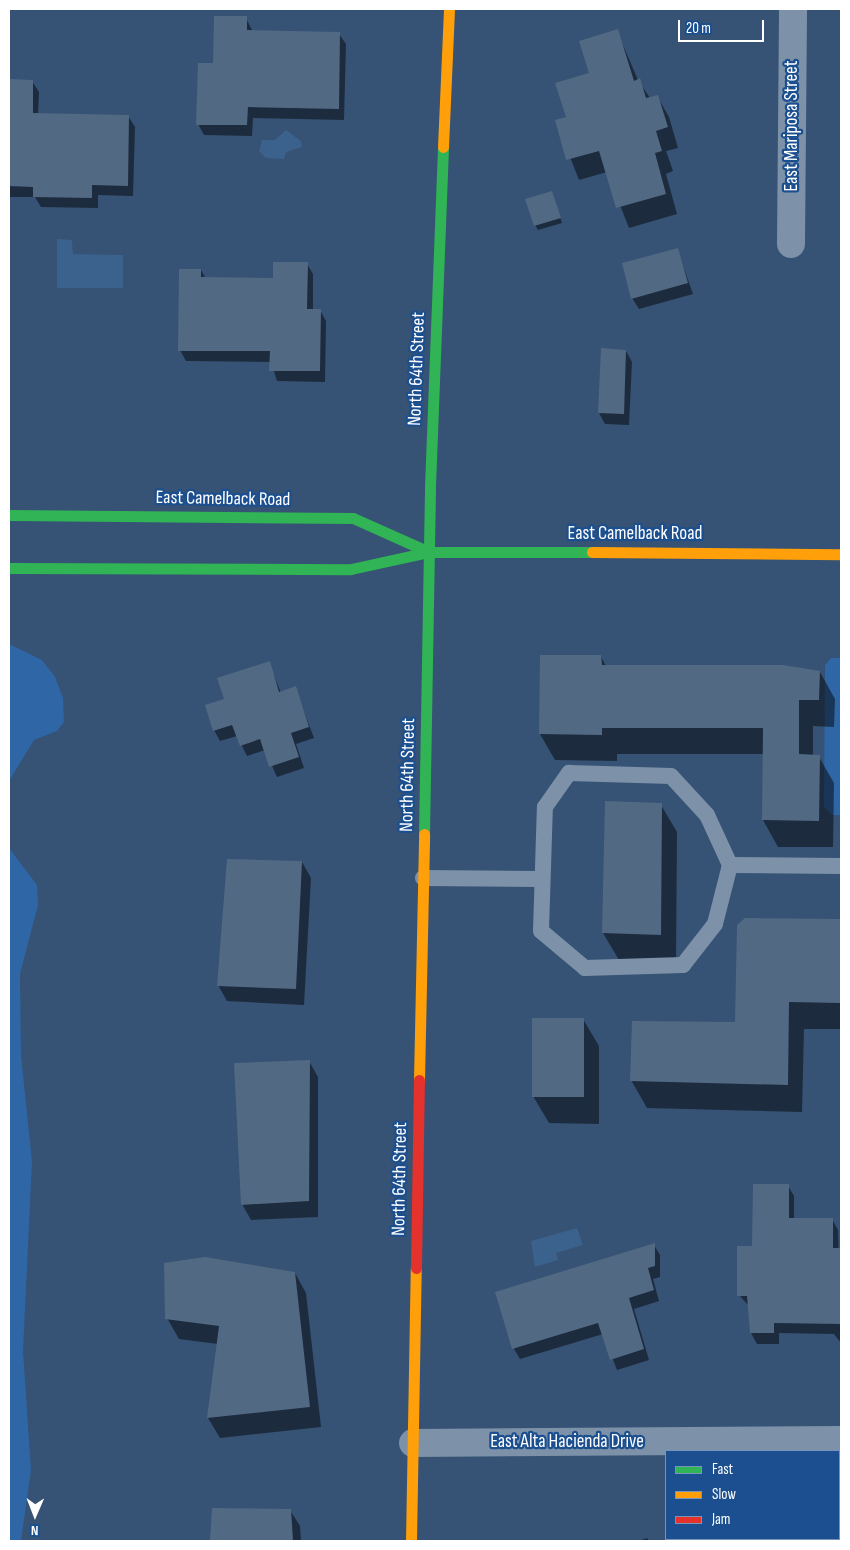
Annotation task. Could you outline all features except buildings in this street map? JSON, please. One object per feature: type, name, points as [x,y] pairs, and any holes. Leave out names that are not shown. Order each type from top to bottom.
[{"type":"street","name":"North 64th Street","points":[[411,1541],[428,552],[448,9]]},
{"type":"street","name":"East Mariposa Street","points":[[791,244],[793,9]]},
{"type":"street","name":"East Camelback Road","points":[[9,515],[353,518],[428,552]]},
{"type":"street","name":"East Camelback Road","points":[[9,568],[351,569],[428,552],[841,554]]},
{"type":"street","name":"East Alta Hacienda Drive","points":[[413,1444],[841,1440]]},
{"type":"lane","points":[[569,773],[671,776],[707,815],[730,865],[715,924],[683,966],[585,968],[541,931],[541,879],[545,807],[569,773]]},
{"type":"lane","points":[[730,865],[841,866]]},
{"type":"lane","points":[[423,878],[541,879]]},
{"type":"shaded area","points":[[286,130],[301,141],[302,147],[286,152],[284,159],[266,158],[259,151],[262,140],[275,140]]},
{"type":"shaded area","points":[[57,239],[72,240],[73,254],[123,255],[123,288],[57,288]]},
{"type":"shaded area","points":[[9,644],[42,660],[55,677],[63,698],[64,722],[57,731],[34,740],[9,781]]},
{"type":"shaded area","points":[[831,658],[841,658],[841,815],[832,815],[824,807],[825,665]]},
{"type":"shaded area","points":[[9,848],[37,885],[38,905],[20,974],[21,1055],[32,1162],[23,1351],[31,1470],[21,1541],[9,1541]]},
{"type":"shaded area","points":[[577,1228],[583,1245],[556,1253],[558,1260],[535,1267],[531,1241]]},
{"type":"traffic: fast","points":[[424,834],[430,486],[443,147]]},
{"type":"traffic: fast","points":[[9,515],[353,518],[429,552]]},
{"type":"traffic: fast","points":[[9,568],[351,569],[429,552],[592,552]]},
{"type":"traffic: slow","points":[[443,147],[449,9]]},
{"type":"traffic: slow","points":[[592,552],[841,554]]},
{"type":"traffic: slow","points":[[419,1080],[424,834]]},
{"type":"traffic: slow","points":[[411,1541],[416,1268]]},
{"type":"traffic: jam","points":[[416,1268],[419,1080]]}]
